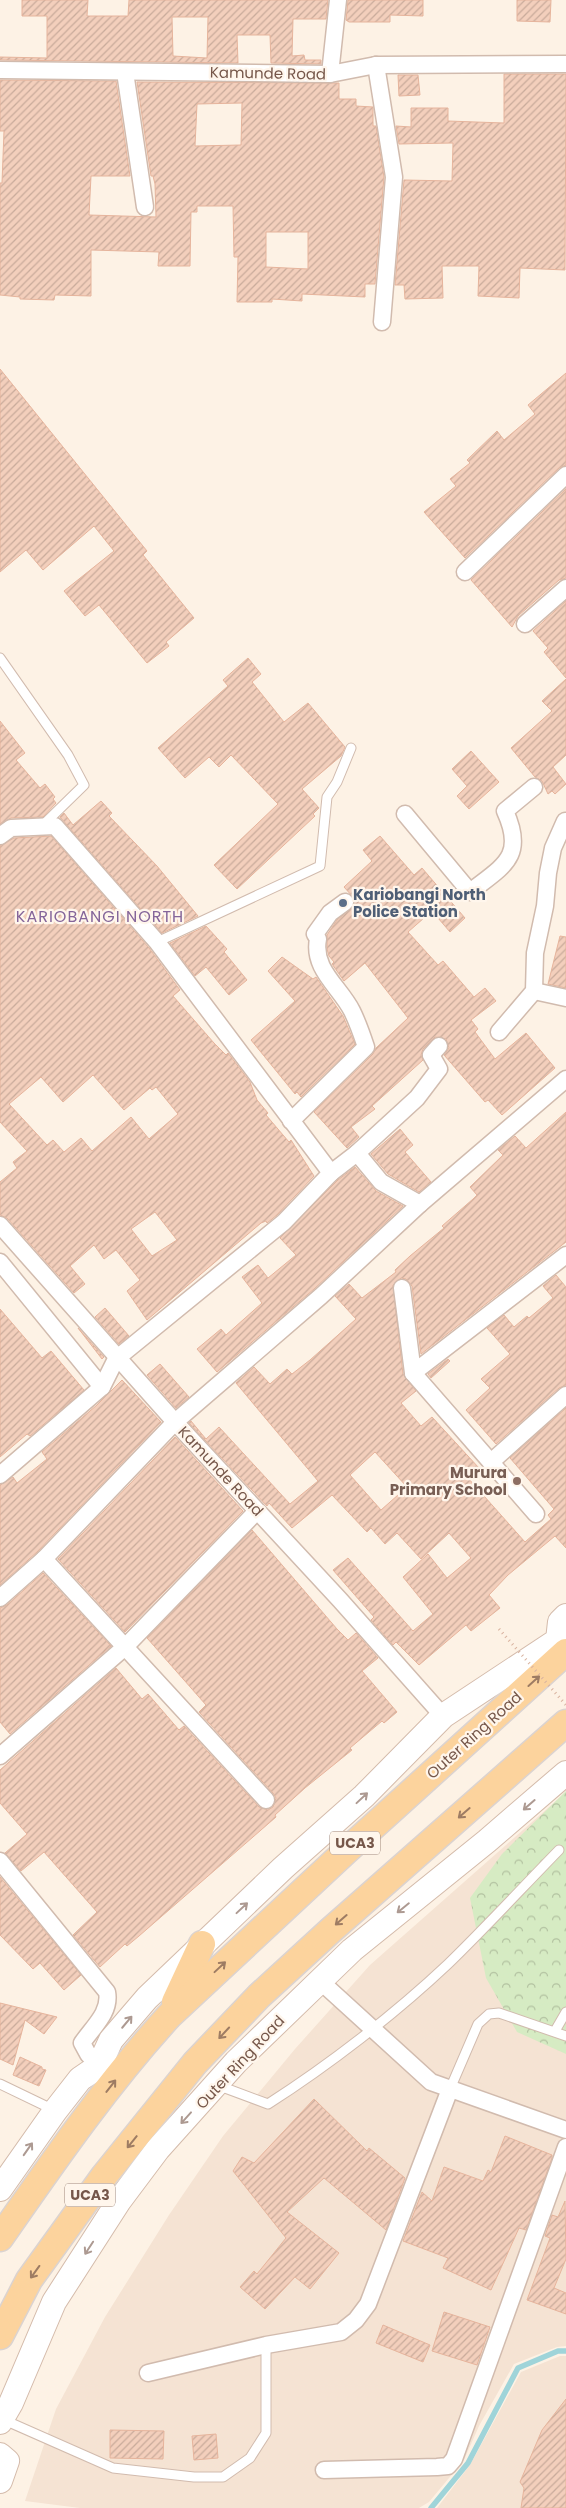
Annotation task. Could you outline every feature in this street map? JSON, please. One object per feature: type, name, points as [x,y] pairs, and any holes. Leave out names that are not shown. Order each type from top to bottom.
[{"type":"main road","name":"Outer Ring Road","points":[[0,2189],[55,2111],[80,2079],[99,2066],[112,2040],[147,1998],[202,1944],[364,1796],[443,1716],[563,1632]]},
{"type":"main road","name":"Outer Ring Road","points":[[0,2238],[75,2132],[149,2038],[169,2016],[337,1859],[563,1632]]},
{"type":"main road","name":"Outer Ring Road","points":[[0,2336],[29,2280],[86,2200],[195,2064],[259,1996],[566,1723]]},
{"type":"main road","name":"Outer Ring Road","points":[[1,2420],[11,2403],[54,2302],[119,2200],[158,2149],[236,2062],[318,1980],[352,1950],[487,1841],[566,1773]]},
{"type":"main road","points":[[169,2016],[202,1944]]},
{"type":"street","points":[[330,74],[338,0]]},
{"type":"street","name":"Kamunde Road","points":[[0,70],[330,74],[376,65],[566,64]]},
{"type":"street","points":[[376,65],[394,178],[382,322]]},
{"type":"street","points":[[126,72],[145,206]]},
{"type":"street","points":[[465,572],[566,475]]},
{"type":"street","points":[[524,624],[566,588]]},
{"type":"street","points":[[405,814],[470,892],[503,866],[511,854],[514,848],[512,828],[505,812],[534,787]]},
{"type":"street","points":[[499,1032],[534,991],[535,953],[545,906],[549,866],[553,848],[565,821]]},
{"type":"street","points":[[0,836],[11,828],[55,826],[157,942],[331,1173]]},
{"type":"street","points":[[291,1121],[366,1048],[351,1009],[330,980],[316,950],[318,939],[316,934],[330,912],[345,902]]},
{"type":"street","points":[[534,991],[566,998]]},
{"type":"street","points":[[0,1475],[102,1386],[116,1359],[284,1222],[331,1173],[357,1153],[416,1098],[439,1069],[431,1055],[439,1046]]},
{"type":"street","points":[[0,1598],[44,1559],[175,1422],[321,1296],[420,1204],[566,1079]]},
{"type":"street","points":[[357,1153],[381,1182],[420,1204]]},
{"type":"street","name":"Kamunde Road","points":[[0,1224],[175,1422],[340,1600],[443,1716]]},
{"type":"street","points":[[413,1373],[566,1255]]},
{"type":"street","points":[[0,1262],[102,1386]]},
{"type":"street","points":[[402,1288],[413,1373],[536,1514]]},
{"type":"street","points":[[491,1462],[566,1395]]},
{"type":"street","points":[[0,1756],[125,1647],[257,1510]]},
{"type":"street","points":[[44,1559],[266,1800]]},
{"type":"street","points":[[0,1861],[108,1992],[109,2000],[106,2010],[82,2043],[88,2054],[99,2066]]},
{"type":"street","points":[[318,1980],[431,2082],[566,2130]]},
{"type":"street","points":[[148,2373],[266,2345],[341,2332],[356,2320],[368,2304],[450,2089]]},
{"type":"street","points":[[324,2470],[437,2468],[448,2466],[454,2460],[566,2147]]},
{"type":"lane","points":[[0,658],[68,755],[84,785],[42,826]]},
{"type":"lane","points":[[157,942],[320,866],[327,797],[337,782],[351,748]]},
{"type":"lane","points":[[217,2084],[268,2104],[371,2029],[447,1965],[559,1850]]},
{"type":"lane","points":[[555,2031],[566,2012]]},
{"type":"lane","points":[[450,2089],[478,2024],[489,2014],[499,2013],[566,2036]]},
{"type":"lane","points":[[0,2084],[55,2111]]},
{"type":"lane","points":[[1,2420],[113,2468],[194,2477],[222,2477],[250,2458],[266,2433],[266,2345]]},
{"type":"path","points":[[499,1629],[566,1705]]},
{"type":"shaded area","points":[[566,1792],[566,2346],[557,2347],[514,2364],[479,2426],[464,2460],[429,2502],[419,2508],[80,2508],[25,2501],[56,2409],[105,2317],[169,2215],[223,2136],[295,2049],[370,1965]]},
{"type":"shaded area","points":[[560,2356],[566,2356],[566,2508],[437,2508],[470,2465],[521,2372]]},
{"type":"green space","points":[[566,1791],[566,2054],[517,2032],[486,1978],[470,1898],[502,1854]]},
{"type":"building","points":[[22,0],[88,0],[87,16],[128,16],[129,0],[328,0],[326,19],[293,19],[292,56],[304,55],[305,60],[321,60],[321,64],[271,63],[270,35],[237,35],[238,63],[0,60],[0,57],[47,58],[47,16],[22,16]],"holes":[[[172,17],[208,17],[207,58],[173,56]]]},
{"type":"building","points":[[348,0],[423,0],[423,16],[390,15],[390,22],[349,22],[346,20]]},
{"type":"building","points":[[517,0],[551,0],[550,22],[517,21]]},
{"type":"building","points":[[504,74],[566,74],[565,270],[520,268],[519,298],[478,296],[479,266],[442,266],[443,298],[405,299],[404,285],[395,285],[404,180],[452,181],[453,143],[399,144],[396,126],[411,127],[411,108],[448,108],[448,121],[504,123]]},
{"type":"building","points":[[398,75],[418,75],[420,95],[399,96]]},
{"type":"building","points":[[0,80],[116,81],[130,176],[91,176],[89,215],[156,217],[155,184],[153,176],[151,176],[137,82],[339,83],[339,99],[356,99],[356,106],[373,107],[373,126],[376,126],[384,177],[375,284],[365,284],[365,297],[302,294],[302,301],[272,299],[272,302],[237,302],[238,257],[234,257],[233,206],[197,206],[197,212],[191,212],[190,266],[158,266],[159,252],[91,250],[91,296],[55,295],[54,300],[20,299],[20,297],[0,295],[0,183],[2,183],[4,131],[0,131]],"holes":[[[242,103],[241,145],[195,146],[197,104]],[[266,232],[308,232],[308,269],[266,267]]]},
{"type":"building","points":[[0,369],[147,551],[143,555],[194,618],[166,642],[169,646],[147,663],[99,605],[85,616],[64,591],[114,551],[94,526],[43,570],[26,550],[0,572]]},
{"type":"building","points":[[566,373],[566,465],[559,468],[465,558],[424,512],[456,486],[450,479],[470,463],[467,460],[497,431],[504,440],[535,414],[528,405]]},
{"type":"building","points":[[566,489],[566,578],[559,580],[518,616],[512,627],[471,580]]},
{"type":"building","points":[[566,601],[566,678],[544,652],[548,648],[533,631]]},
{"type":"building","points":[[248,658],[261,674],[252,682],[284,722],[308,703],[345,747],[341,756],[302,789],[319,808],[313,814],[315,816],[237,889],[214,865],[278,804],[231,755],[219,767],[209,757],[185,778],[158,748],[228,686],[223,680]]},
{"type":"building","points":[[566,679],[566,755],[553,767],[566,784],[555,794],[552,791],[548,794],[542,781],[535,777],[511,748],[552,711],[542,701]]},
{"type":"building","points":[[0,721],[25,753],[16,760],[40,788],[45,784],[55,797],[53,799],[56,803],[43,817],[11,818],[0,824]]},
{"type":"building","points":[[471,751],[499,782],[469,809],[457,796],[467,786],[452,769]]},
{"type":"building","points":[[101,801],[112,813],[109,816],[157,866],[198,916],[162,933],[60,817],[64,813],[73,825]]},
{"type":"building","points":[[51,836],[149,948],[180,990],[173,996],[214,1043],[226,1055],[228,1053],[250,1082],[257,1100],[268,1113],[266,1115],[289,1142],[291,1140],[314,1176],[277,1215],[267,1223],[266,1221],[261,1223],[147,1320],[127,1291],[140,1280],[116,1250],[104,1259],[94,1245],[70,1266],[85,1284],[74,1293],[7,1218],[0,1215],[0,1182],[17,1168],[13,1162],[27,1151],[0,1122],[0,846],[14,838]],"holes":[[[93,1075],[124,1110],[150,1088],[152,1090],[156,1087],[178,1114],[149,1139],[131,1117],[92,1151],[81,1138],[64,1152],[53,1140],[47,1145],[9,1104],[41,1077],[63,1102]],[[155,1212],[177,1240],[152,1256],[131,1229]]]},
{"type":"building","points":[[380,836],[414,875],[422,868],[465,918],[450,932],[432,911],[408,932],[438,965],[443,961],[474,997],[485,988],[496,1001],[471,1020],[478,1029],[475,1032],[495,1059],[526,1033],[555,1068],[502,1115],[488,1100],[485,1102],[444,1055],[449,1048],[446,1039],[435,1037],[423,1049],[421,1055],[423,1060],[372,1106],[375,1109],[351,1127],[359,1137],[347,1148],[314,1112],[408,1018],[365,963],[344,981],[332,964],[334,962],[329,956],[327,949],[327,935],[337,920],[354,906],[353,897],[344,887],[372,861],[363,850]]},
{"type":"building","points":[[206,926],[227,949],[224,952],[247,980],[229,995],[206,967],[195,976],[170,943]]},
{"type":"building","points":[[560,936],[566,937],[566,988],[548,984]]},
{"type":"building","points":[[282,957],[313,979],[316,977],[343,1016],[355,1044],[301,1097],[297,1092],[295,1094],[251,1040],[295,1001],[268,971]]},
{"type":"building","points":[[566,1112],[566,1242],[421,1354],[412,1286],[406,1279],[401,1278],[393,1285],[403,1374],[416,1391],[401,1403],[421,1426],[432,1417],[479,1468],[468,1478],[525,1542],[551,1519],[548,1515],[554,1509],[510,1458],[566,1408],[566,1548],[555,1536],[508,1575],[489,1595],[500,1608],[471,1631],[466,1625],[419,1665],[396,1642],[393,1645],[371,1620],[374,1617],[333,1570],[348,1558],[413,1631],[433,1614],[403,1577],[428,1554],[447,1578],[471,1558],[449,1533],[421,1559],[397,1533],[385,1544],[371,1528],[367,1532],[332,1495],[292,1528],[269,1503],[267,1506],[189,1423],[191,1421],[206,1439],[219,1427],[290,1504],[318,1481],[236,1383],[254,1367],[270,1384],[287,1369],[292,1374],[310,1360],[356,1319],[335,1296],[349,1284],[362,1298],[396,1272],[395,1270],[444,1228],[442,1226],[477,1195],[470,1187],[503,1155],[498,1150],[515,1136],[526,1148]],"holes":[[[375,1452],[407,1487],[381,1510],[350,1475]]]},
{"type":"building","points":[[400,1129],[413,1145],[405,1152],[431,1182],[419,1192],[388,1174],[371,1154]]},
{"type":"building","points":[[355,1167],[376,1191],[403,1206],[314,1289],[217,1372],[197,1349],[221,1329],[226,1335],[262,1303],[242,1277],[258,1265],[268,1278],[296,1255],[280,1238],[338,1180]]},
{"type":"building","points":[[556,1275],[566,1287],[566,1385],[559,1388],[496,1444],[466,1410],[490,1388],[481,1379],[510,1354],[487,1328],[504,1315],[514,1327],[527,1316],[529,1318],[553,1298],[543,1286]]},
{"type":"building","points":[[105,1308],[129,1336],[119,1344],[95,1317]]},
{"type":"building","points":[[0,1309],[42,1358],[51,1351],[84,1390],[30,1436],[27,1434],[0,1457]]},
{"type":"building","points":[[78,1328],[104,1357],[102,1359]]},
{"type":"building","points":[[448,1359],[450,1361],[431,1378],[428,1374]]},
{"type":"building","points":[[160,1364],[189,1397],[176,1408],[147,1375]]},
{"type":"building","points":[[122,1380],[161,1422],[37,1552],[0,1585],[0,1485],[13,1477],[17,1483],[47,1459],[42,1452],[97,1405]]},
{"type":"building","points":[[175,1437],[243,1511],[125,1632],[58,1559]]},
{"type":"building","points":[[252,1530],[337,1629],[348,1640],[356,1633],[378,1658],[362,1671],[397,1712],[384,1723],[382,1721],[350,1748],[352,1750],[305,1788],[275,1815],[276,1817],[139,1936],[127,1946],[125,1944],[100,1967],[73,1935],[97,1912],[44,1852],[21,1871],[5,1853],[27,1834],[0,1803],[0,1770],[116,1668],[142,1699],[148,1694],[179,1730],[184,1726],[259,1807],[268,1810],[273,1807],[276,1798],[273,1793],[199,1712],[206,1705],[147,1638]]},
{"type":"building","points":[[43,1573],[111,1646],[10,1734],[0,1722],[0,1608],[7,1605]]},
{"type":"building","points":[[0,1877],[81,1975],[64,1990],[40,1963],[33,1969],[0,1935]]},
{"type":"building","points":[[0,2003],[57,2017],[44,2034],[25,2020],[13,2065],[0,2059]]},
{"type":"building","points":[[20,2057],[46,2070],[39,2086],[13,2075]]},
{"type":"building","points":[[314,2099],[367,2151],[369,2148],[405,2178],[386,2230],[324,2178],[287,2212],[339,2253],[310,2289],[295,2277],[265,2309],[240,2287],[254,2271],[257,2274],[286,2238],[233,2171],[242,2157],[254,2163]]},
{"type":"building","points":[[505,2136],[552,2155],[552,2158],[526,2230],[519,2228],[491,2290],[443,2268],[448,2258],[403,2241],[422,2192],[432,2201],[444,2167],[483,2181],[488,2170],[491,2172]]},
{"type":"building","points":[[565,2201],[566,2259],[554,2288],[566,2293],[566,2314],[527,2300],[550,2238],[545,2236],[552,2215],[558,2217]]},
{"type":"building","points":[[444,2312],[490,2327],[477,2365],[432,2351]]},
{"type":"building","points":[[383,2325],[430,2345],[423,2362],[376,2343]]},
{"type":"building","points":[[566,2399],[566,2508],[521,2508],[524,2488],[520,2482],[542,2430]]},
{"type":"building","points":[[110,2430],[164,2431],[163,2459],[110,2458]]},
{"type":"building","points":[[216,2434],[218,2458],[194,2460],[192,2436]]},
{"type":"waterway","points":[[431,2508],[468,2463],[518,2368],[558,2351],[566,2351]]},
{"type":"place","name":"Kariobangi North Police Station","points":[[343,903]]},
{"type":"place","name":"Murura Primary School","points":[[517,1481]]},
{"type":"district","name":"KARIOBANGI NORTH","points":[[100,916]]}]
